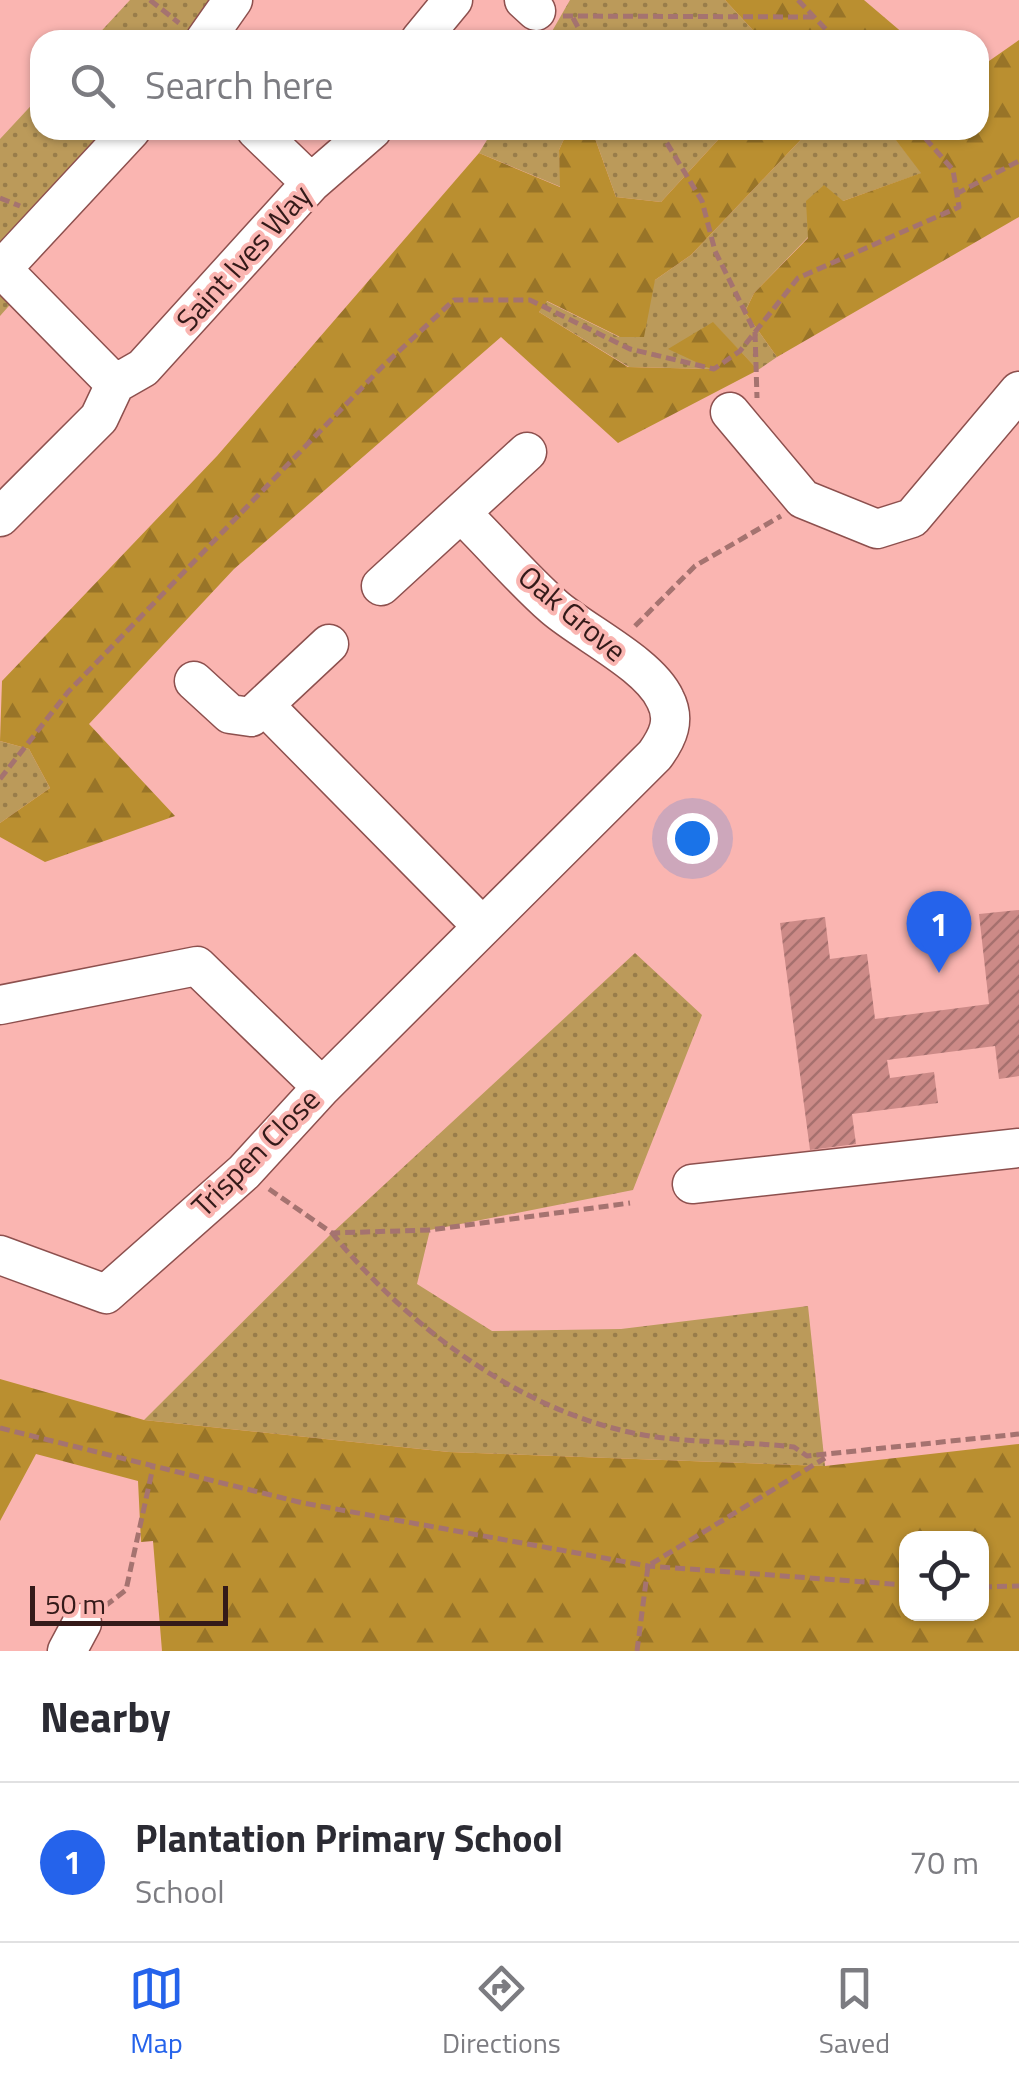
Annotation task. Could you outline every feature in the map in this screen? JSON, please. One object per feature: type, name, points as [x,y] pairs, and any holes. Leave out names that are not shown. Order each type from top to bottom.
[{"type":"street","points":[[201,30],[233,0]]},
{"type":"street","points":[[428,30],[453,0]]},
{"type":"street","points":[[115,384],[1,270],[121,140]]},
{"type":"street","points":[[266,140],[311,183]]},
{"type":"street","name":"Saint Ives Way","points":[[0,517],[99,418],[115,384],[143,368],[311,183],[360,140]]},
{"type":"street","points":[[740,423],[803,499],[878,528],[912,518],[1019,391]]},
{"type":"street","points":[[382,586],[527,452]]},
{"type":"street","name":"Oak Grove","points":[[462,514],[553,606],[654,680],[667,701],[671,720]]},
{"type":"street","points":[[194,680],[230,714],[251,717],[329,644]]},
{"type":"street","points":[[265,706],[482,926]]},
{"type":"street","name":"Trispen Close","points":[[0,1255],[106,1294],[244,1172],[322,1087],[655,755],[668,738],[671,720]]},
{"type":"street","points":[[0,1005],[197,966],[322,1087]]},
{"type":"street","points":[[692,1184],[1019,1148]]},
{"type":"path","points":[[150,0],[189,30]]},
{"type":"path","points":[[798,0],[826,30]]},
{"type":"path","points":[[530,5],[573,18],[814,17]]},
{"type":"path","points":[[573,18],[580,30]]},
{"type":"path","points":[[665,140],[702,200],[715,251],[755,332],[759,389],[740,423]]},
{"type":"path","points":[[0,779],[68,692],[383,366],[454,300],[530,300],[630,349],[714,370],[740,351],[798,278],[958,207],[952,170],[926,140]]},
{"type":"path","points":[[956,194],[1019,161]]},
{"type":"path","points":[[611,650],[695,566],[766,528],[803,499]]},
{"type":"path","points":[[244,1172],[332,1233],[366,1275],[417,1318],[527,1396],[601,1424],[662,1438],[794,1448],[806,1456],[1019,1434]]},
{"type":"path","points":[[332,1233],[430,1230],[630,1203]]},
{"type":"path","points":[[0,1428],[303,1504],[648,1566],[899,1584]]},
{"type":"path","points":[[648,1566],[829,1456]]},
{"type":"path","points":[[74,1637],[126,1590],[153,1468]]},
{"type":"path","points":[[636,1651],[648,1566]]},
{"type":"path","points":[[989,1587],[1019,1586]]},
{"type":"shaded area","points":[[130,0],[233,0],[212,30],[102,30]]},
{"type":"shaded area","points":[[570,0],[725,0],[753,30],[553,30]]},
{"type":"shaded area","points":[[30,107],[30,140],[122,140],[1,268],[23,290],[0,316],[0,139]]},
{"type":"shaded area","points":[[487,140],[564,140],[559,150],[561,187],[479,153]]},
{"type":"shaded area","points":[[596,140],[718,140],[661,202],[616,197]]},
{"type":"shaded area","points":[[800,140],[896,140],[922,173],[843,201],[754,293],[745,312],[777,357],[758,370],[713,323],[714,369],[629,367],[539,312],[546,301],[619,337],[655,280],[691,255]]},
{"type":"shaded area","points":[[0,741],[29,749],[50,788],[0,823]]},
{"type":"shaded area","points":[[635,953],[702,1015],[633,1190],[430,1230],[417,1284],[492,1331],[621,1329],[808,1306],[825,1466],[449,1452],[144,1420],[332,1233]]},
{"type":"green space","points":[[725,0],[864,0],[899,30],[753,30]]},
{"type":"green space","points":[[1019,40],[1019,217],[777,357],[745,312],[754,293],[808,238],[806,201],[824,185],[843,201],[921,173],[896,140],[989,140],[989,61]]},
{"type":"green space","points":[[564,140],[596,140],[616,197],[661,202],[718,140],[800,140],[691,255],[655,280],[644,337],[620,337],[547,301],[539,312],[628,367],[711,369],[668,349],[713,322],[758,370],[618,443],[501,337],[234,569],[89,724],[175,816],[45,862],[0,837],[0,823],[50,788],[29,749],[0,741],[2,681],[217,456],[479,153],[560,187],[559,150]]},
{"type":"green space","points":[[0,1379],[144,1420],[449,1452],[825,1466],[1019,1444],[1019,1651],[162,1651],[153,1541],[141,1542],[138,1481],[36,1454],[0,1521]]},
{"type":"building","points":[[1019,910],[1019,1076],[999,1079],[995,1046],[887,1060],[890,1078],[934,1072],[938,1103],[852,1114],[856,1144],[810,1150],[780,923],[825,917],[830,959],[867,954],[875,1019],[989,1004],[979,914]]},
{"type":"place","name":"Plantation Primary School","points":[[939,973]]}]
